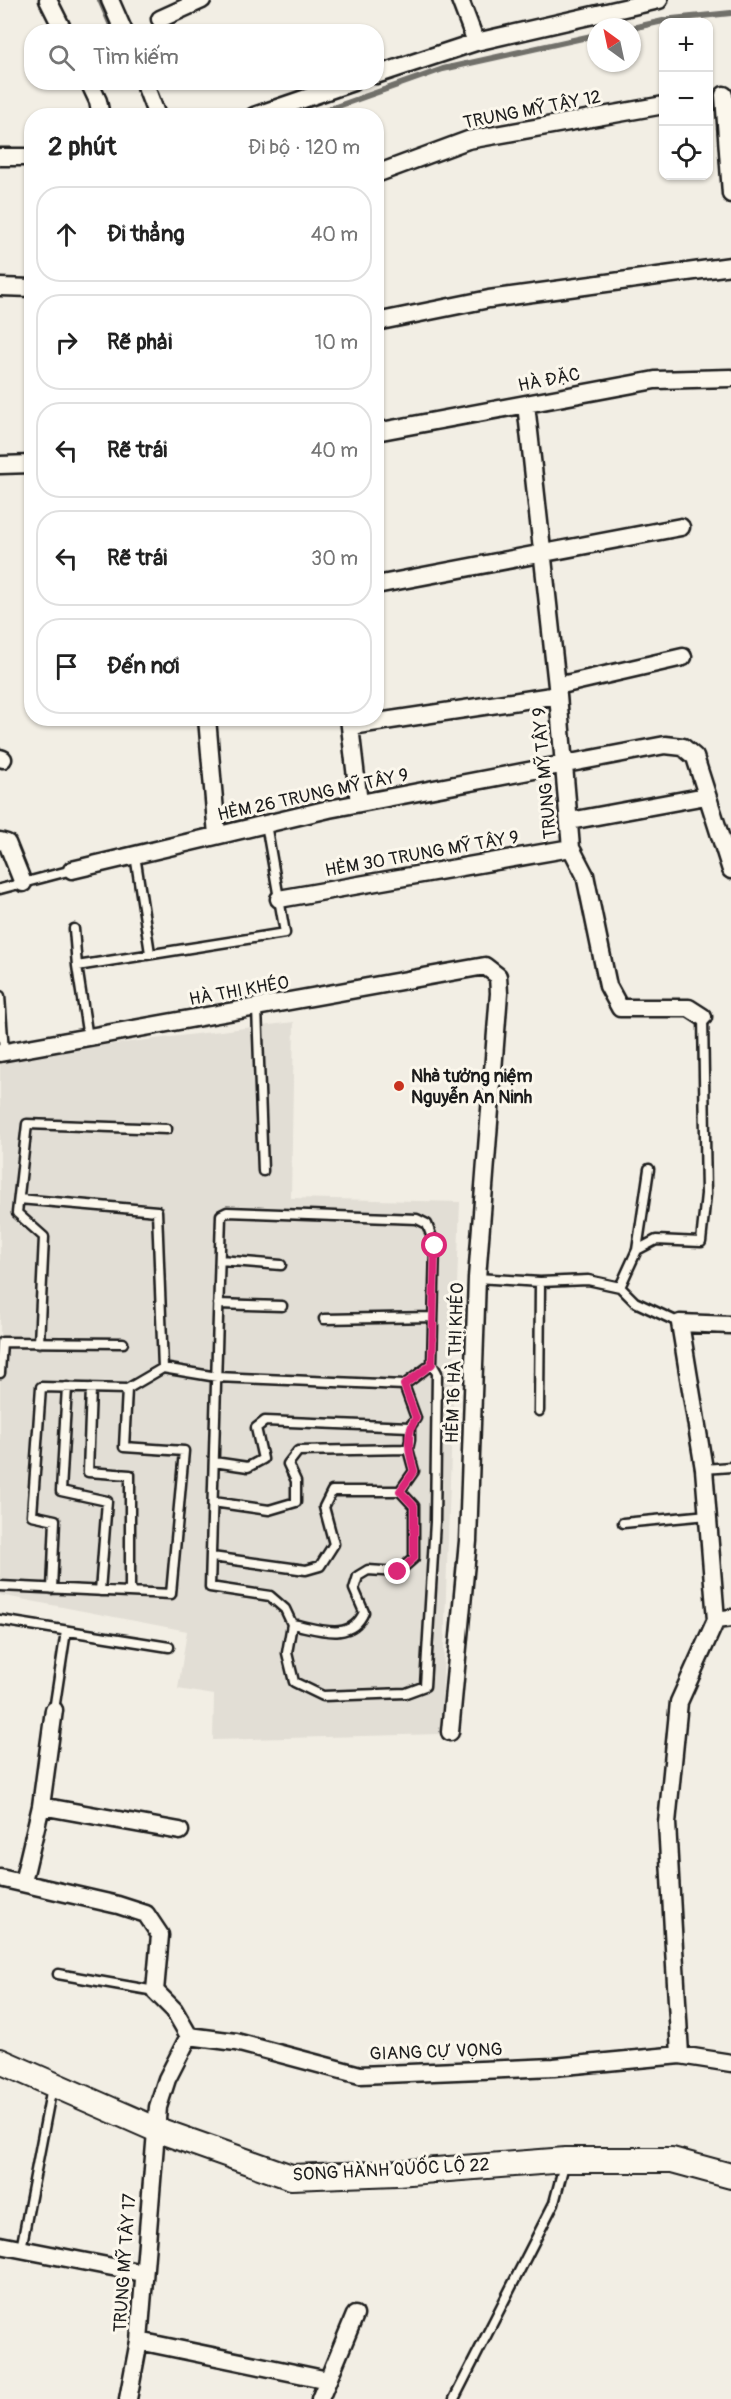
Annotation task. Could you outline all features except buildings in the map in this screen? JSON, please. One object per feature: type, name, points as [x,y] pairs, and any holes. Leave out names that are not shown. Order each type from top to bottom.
[{"type":"street","points":[[48,0],[60,24]]},
{"type":"street","points":[[110,0],[120,24]]},
{"type":"street","points":[[160,20],[202,0]]},
{"type":"street","points":[[460,0],[476,42]]},
{"type":"street","points":[[384,72],[476,42],[659,0]]},
{"type":"street","points":[[93,90],[100,108]]},
{"type":"street","points":[[147,90],[154,108]]},
{"type":"street","points":[[277,108],[330,90]]},
{"type":"street","points":[[721,95],[731,194]]},
{"type":"street","name":"TRUNG MỸ TÂY 12","points":[[384,171],[468,140],[659,106]]},
{"type":"street","points":[[0,157],[24,157]]},
{"type":"street","points":[[384,320],[489,299],[731,266]]},
{"type":"street","points":[[0,287],[24,288]]},
{"type":"street","name":"HÀ ĐẶC","points":[[384,431],[655,380],[731,378]]},
{"type":"street","name":"TRUNG MỸ TÂY 9","points":[[526,404],[558,690],[571,848],[585,875],[608,986],[620,1008],[688,1008],[703,1017]]},
{"type":"street","points":[[0,465],[24,464]]},
{"type":"street","points":[[384,584],[681,527]]},
{"type":"street","points":[[384,717],[558,690],[683,657]]},
{"type":"street","points":[[208,726],[217,836]]},
{"type":"street","points":[[350,726],[359,803]]},
{"type":"street","name":"HẺM 26 TRUNG MỸ TÂY 9","points":[[72,870],[359,803],[665,745],[683,747],[695,757],[731,867]]},
{"type":"street","points":[[570,820],[706,796]]},
{"type":"street","points":[[0,841],[7,843],[23,883]]},
{"type":"street","name":"HẺM 30 TRUNG MỸ TÂY 9","points":[[279,899],[571,848]]},
{"type":"street","name":"HÀ THỊ KHÉO","points":[[2,1052],[485,966]]},
{"type":"street","name":"HẺM 16 HÀ THỊ KHÉO","points":[[450,1732],[468,1541],[477,1278],[499,993],[498,976],[485,966]]},
{"type":"street","points":[[680,2055],[668,1823],[679,1702],[723,1619],[708,1515],[704,1469],[680,1323],[731,1325]]},
{"type":"street","points":[[23,1882],[41,1806],[54,1710]]},
{"type":"street","points":[[41,1806],[180,1830]]},
{"type":"street","points":[[0,1878],[146,1914],[160,1935],[155,1991],[174,2010],[189,2036],[167,2079],[158,2107],[155,2129]]},
{"type":"street","name":"GIANG CỰ VỌNG","points":[[189,2036],[236,2042],[360,2074],[554,2067],[680,2055],[731,2063]]},
{"type":"street","name":"SONG HÀNH QUỐC LỘ 22","points":[[0,2061],[155,2129],[291,2177],[397,2173],[566,2160],[672,2160],[731,2176]]},
{"type":"street","name":"TRUNG MỸ TÂY 17","points":[[128,2399],[139,2341],[155,2129]]},
{"type":"street","points":[[0,2245],[143,2273]]},
{"type":"street","points":[[320,2399],[356,2314]]},
{"type":"street","points":[[139,2341],[328,2380]]},
{"type":"lane","points":[[77,966],[285,933],[266,824]]},
{"type":"lane","points":[[135,855],[150,953]]},
{"type":"lane","points":[[0,889],[72,870]]},
{"type":"lane","points":[[74,929],[88,1038]]},
{"type":"lane","points":[[0,996],[2,1052]]},
{"type":"lane","points":[[257,1008],[263,1171]]},
{"type":"lane","name":"TRUNG MỸ TÂY 9","points":[[637,1250],[656,1240],[701,1242],[706,1194],[703,1017]]},
{"type":"lane","points":[[39,1342],[44,1238],[17,1213],[27,1124],[167,1129]]},
{"type":"lane","points":[[620,1287],[637,1250],[649,1169]]},
{"type":"lane","points":[[19,1199],[157,1211],[164,1368]]},
{"type":"lane","points":[[227,1212],[417,1219],[427,1224],[435,1246],[432,1364],[437,1373],[435,1521],[425,1686],[406,1693],[323,1696],[294,1682],[287,1653],[292,1624],[285,1609],[270,1596],[210,1587],[218,1304],[221,1215],[227,1212]]},
{"type":"lane","points":[[219,1260],[281,1265]]},
{"type":"lane","points":[[477,1278],[540,1282],[588,1281],[620,1287],[635,1302],[680,1323]]},
{"type":"lane","points":[[539,1411],[540,1282]]},
{"type":"lane","points":[[218,1304],[282,1306]]},
{"type":"lane","points":[[324,1319],[433,1317]]},
{"type":"lane","points":[[0,1372],[2,1342],[123,1343]]},
{"type":"lane","points":[[52,1588],[55,1520],[32,1515],[40,1387],[127,1389],[164,1368],[217,1377],[404,1385],[432,1364]]},
{"type":"lane","points":[[400,1491],[414,1471],[408,1449],[410,1427],[416,1418],[404,1385]]},
{"type":"lane","points":[[67,1387],[61,1491],[107,1501],[100,1591]]},
{"type":"lane","points":[[91,1388],[88,1472],[130,1475],[130,1592]]},
{"type":"lane","points":[[0,1586],[171,1594],[184,1451],[124,1447],[127,1389]]},
{"type":"lane","points":[[214,1462],[248,1467],[263,1459],[256,1428],[265,1421],[410,1427]]},
{"type":"lane","points":[[213,1502],[269,1510],[296,1502],[296,1482],[288,1464],[298,1450],[408,1449]]},
{"type":"lane","points":[[704,1469],[731,1467]]},
{"type":"lane","points":[[212,1557],[306,1570],[320,1566],[334,1544],[324,1507],[332,1491],[400,1491],[414,1506],[414,1558],[398,1572],[368,1570],[358,1576],[354,1589],[364,1612],[359,1623],[340,1633],[292,1624]]},
{"type":"lane","points":[[623,1523],[708,1515]]},
{"type":"lane","points":[[0,1620],[169,1647]]},
{"type":"lane","points":[[54,1710],[66,1631]]},
{"type":"lane","points":[[57,1974],[155,1991]]},
{"type":"lane","points":[[21,2249],[53,2083]]},
{"type":"lane","points":[[454,2399],[554,2203],[566,2160]]},
{"type":"shaded area","points":[[294,1022],[291,1198],[460,1202],[441,1734],[213,1740],[214,1695],[178,1689],[187,1631],[0,1595],[0,1058]]},
{"type":"waterway","points":[[100,0],[110,24]]},
{"type":"waterway","points":[[641,26],[672,19],[731,13]]},
{"type":"waterway","points":[[384,90],[443,69],[587,37]]},
{"type":"waterway","points":[[333,108],[384,90]]},
{"type":"place","name":"Nhà tưởng niệm Nguyễn An Ninh","points":[[399,1086]]},
{"type":"route","points":[[398,1572],[414,1558],[416,1528],[414,1506],[400,1491],[414,1471],[408,1449],[410,1427],[416,1418],[404,1385],[432,1364],[435,1246]]}]
